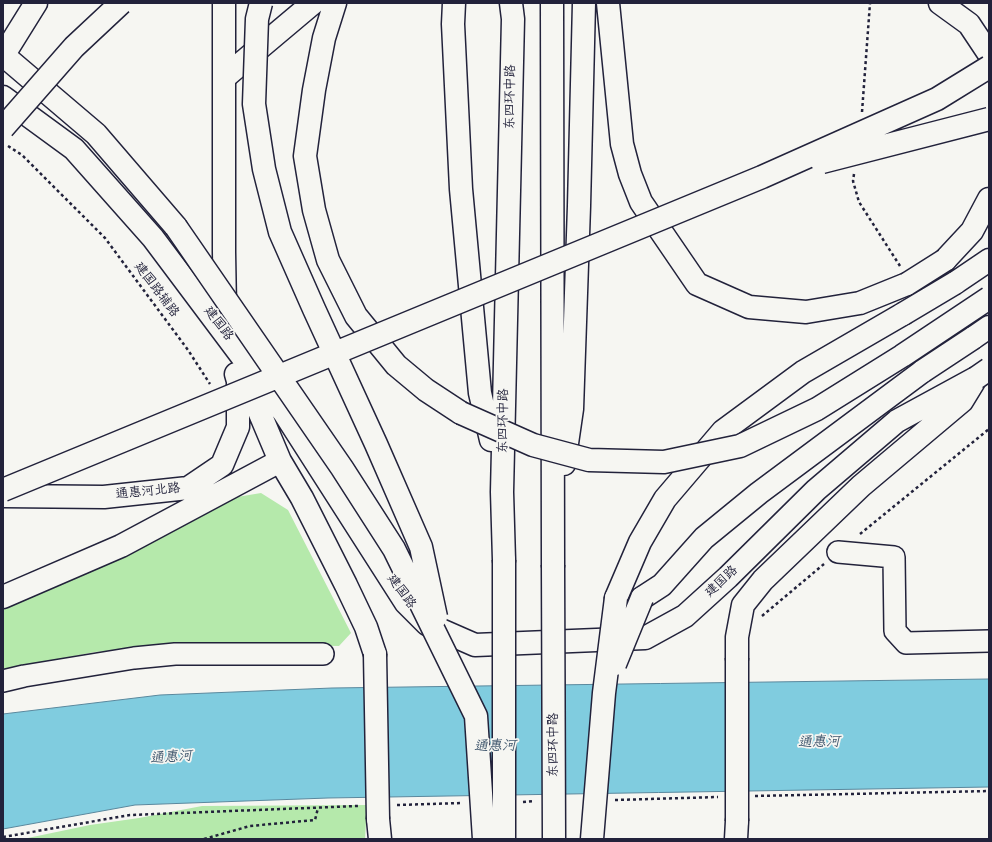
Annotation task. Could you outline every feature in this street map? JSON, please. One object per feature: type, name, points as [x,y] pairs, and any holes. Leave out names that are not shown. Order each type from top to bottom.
[{"type":"main road","points":[[36,3],[3,57],[9,60],[96,134],[176,227],[342,468],[394,549],[444,654],[476,716],[484,839]]},
{"type":"main road","points":[[3,128],[74,47],[122,3]]},
{"type":"main road","points":[[224,3],[224,252],[226,335],[280,461],[302,498],[346,585],[366,627],[375,654],[379,829]]},
{"type":"main road","points":[[261,3],[258,19],[254,104],[264,169],[280,232],[421,547],[444,654]]},
{"type":"main road","points":[[225,77],[313,3]]},
{"type":"main road","points":[[335,3],[322,46],[305,156],[314,210],[328,260],[356,316],[396,365],[426,390],[461,413],[533,445],[589,460],[664,462],[740,446],[817,409],[902,356],[989,298]]},
{"type":"main road","points":[[454,3],[453,24],[461,190],[480,393],[502,492]]},
{"type":"main road","name":"东四环中路","points":[[504,839],[504,560],[502,492],[513,26],[511,3]]},
{"type":"main road","name":"东四环中路","points":[[552,3],[554,839]]},
{"type":"main road","points":[[553,531],[572,409],[580,206],[584,3]]},
{"type":"main road","points":[[608,3],[622,144],[630,174],[641,202],[697,284],[749,307],[806,312],[860,303],[904,275],[945,260],[972,231],[989,199]]},
{"type":"main road","points":[[940,3],[969,24],[989,54]]},
{"type":"main road","points":[[3,490],[762,177],[937,99],[989,67]]},
{"type":"main road","name":"建国路","points":[[3,97],[74,148],[153,238],[285,414],[406,603],[427,624],[475,645],[645,638],[685,616],[728,577],[816,490],[897,421],[982,374]]},
{"type":"main road","points":[[762,177],[989,119]]},
{"type":"main road","points":[[592,839],[604,693],[616,598],[640,542],[665,499],[724,431],[803,372],[955,283],[989,260]]},
{"type":"main road","points":[[604,693],[642,598],[662,585],[704,538],[759,493],[923,371],[981,332]]},
{"type":"main road","name":"通惠河北路","points":[[3,496],[104,497],[188,488],[222,465],[238,428],[238,381],[226,335]]},
{"type":"main road","points":[[736,830],[737,637],[743,606],[763,580],[861,486],[962,402],[982,374]]},
{"type":"main road","name":"通惠河北路","points":[[3,597],[121,546],[280,461]]},
{"type":"street","points":[[838,552],[894,557],[895,631],[906,643],[989,641]]},
{"type":"street","points":[[3,681],[24,676],[134,658],[175,654],[324,654]]},
{"type":"path","points":[[861,116],[870,3]]},
{"type":"path","name":"建国路辅路","points":[[3,143],[22,155],[104,238],[188,350],[213,388]]},
{"type":"path","points":[[854,174],[853,181],[859,202],[904,275]]},
{"type":"path","points":[[737,637],[838,552],[989,429]]},
{"type":"path","points":[[204,839],[250,826],[315,820],[318,808]]},
{"type":"green space","points":[[261,493],[288,510],[351,633],[339,646],[185,644],[95,652],[3,670],[3,609],[225,499]]},
{"type":"green space","points":[[367,805],[365,839],[23,839],[90,825],[139,818],[202,806]]},
{"type":"water","name":"通惠河","points":[[989,679],[989,787],[328,798],[135,805],[3,829],[3,714],[160,695],[332,688]]}]
